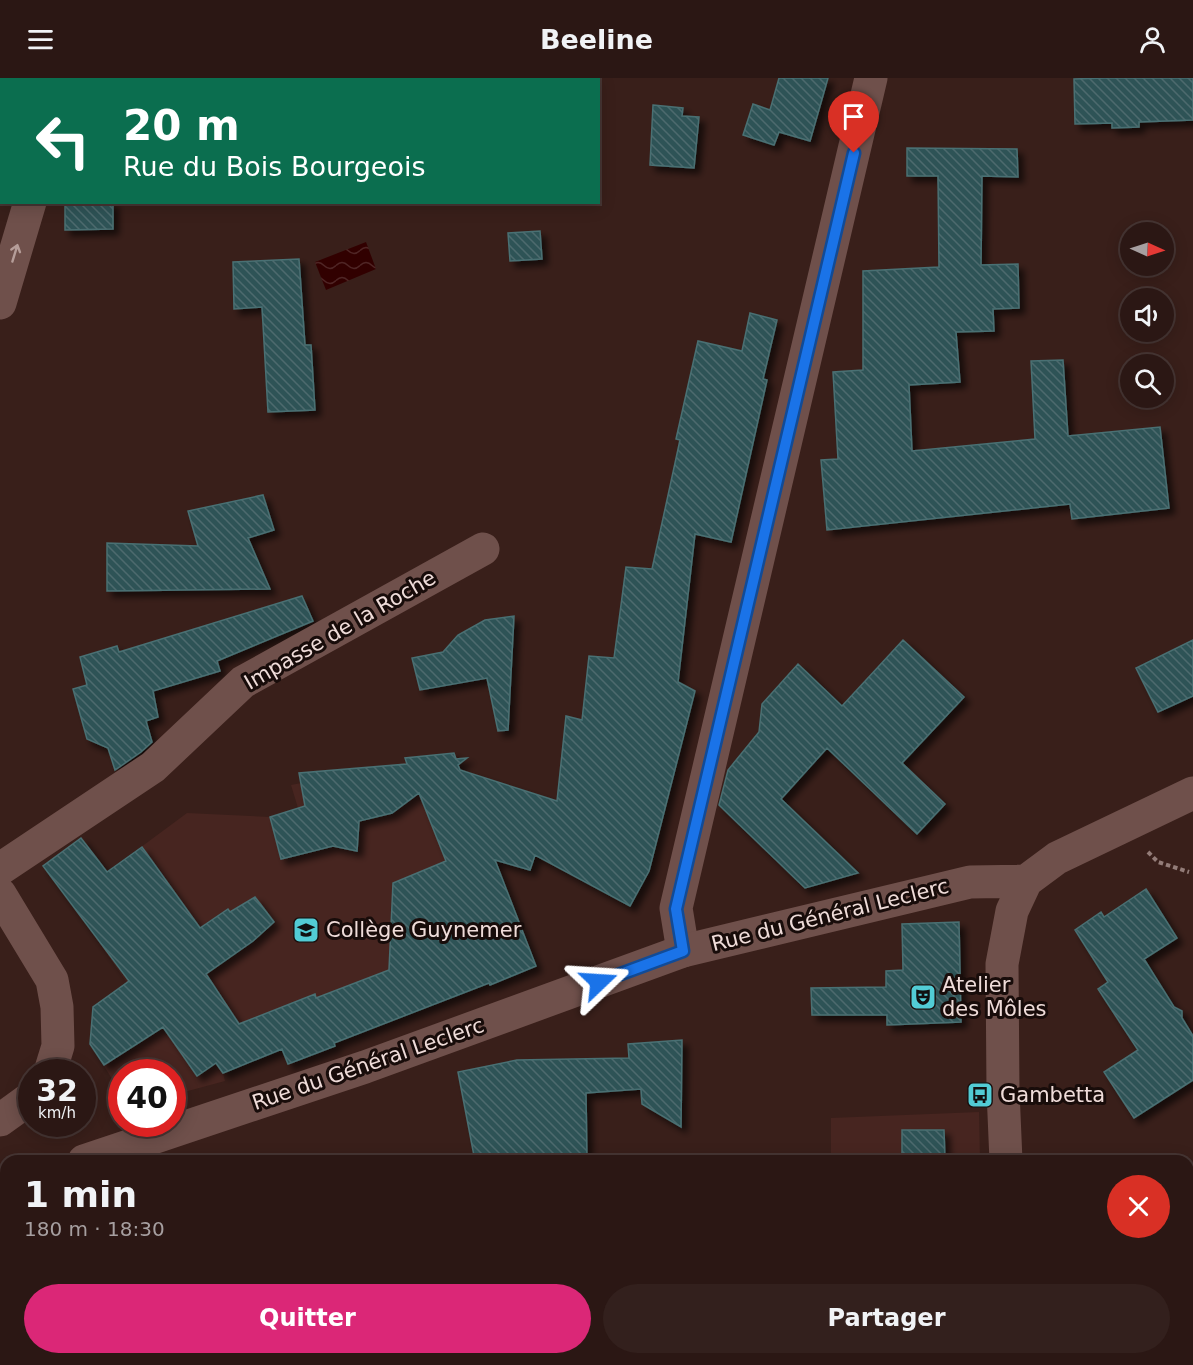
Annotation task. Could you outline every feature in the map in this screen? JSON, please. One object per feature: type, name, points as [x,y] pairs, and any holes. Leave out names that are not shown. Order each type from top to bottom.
[{"type":"street","points":[[683,951],[676,909],[871,78]]},
{"type":"street","points":[[0,303],[29,204]]},
{"type":"street","name":"Impasse de la Roche","points":[[0,869],[153,767],[243,682],[483,549]]},
{"type":"street","points":[[1006,1155],[1002,964],[1012,911],[1026,881],[1057,858],[1193,793]]},
{"type":"street","name":"Rue du Général Leclerc","points":[[102,1155],[365,1067],[683,951],[970,882],[1026,881]]},
{"type":"street","points":[[0,894],[52,980],[57,1007],[58,1046],[54,1059]]},
{"type":"street","points":[[0,1120],[18,1107]]},
{"type":"shaded area","name":"Collège Guynemer","points":[[454,753],[460,770],[552,800],[530,870],[495,860],[536,966],[335,1043],[335,1046],[288,1064],[282,1049],[223,1073],[225,1081],[186,1092],[186,1059],[108,1059],[108,1072],[90,1044],[93,1007],[127,983],[80,915],[80,837],[108,873],[144,868],[133,853],[187,813],[270,817],[298,808],[291,785]]},
{"type":"shaded area","points":[[979,1112],[980,1155],[831,1155],[831,1118]]},
{"type":"water","points":[[366,242],[376,269],[326,290],[315,262]]},
{"type":"building","points":[[779,78],[828,78],[810,141],[779,132],[774,145],[743,135],[753,104],[770,110]]},
{"type":"building","points":[[1193,78],[1193,120],[1139,122],[1139,127],[1112,128],[1112,123],[1075,124],[1074,79]]},
{"type":"building","points":[[653,105],[683,108],[682,116],[699,117],[694,168],[650,165]]},
{"type":"building","points":[[907,148],[1017,149],[1018,177],[982,176],[981,265],[1018,264],[1019,308],[993,309],[994,331],[956,332],[960,382],[909,385],[912,451],[1035,439],[1031,361],[1063,360],[1068,436],[1160,427],[1169,508],[1072,519],[1070,504],[827,530],[821,460],[838,459],[833,372],[863,370],[863,271],[939,267],[938,176],[907,176]]},
{"type":"building","points":[[65,204],[113,204],[113,229],[65,230]]},
{"type":"building","points":[[540,231],[542,259],[510,261],[508,233]]},
{"type":"building","points":[[299,259],[305,345],[311,345],[315,410],[268,412],[262,307],[234,309],[233,262]]},
{"type":"building","points":[[750,313],[777,320],[763,379],[767,380],[731,542],[695,534],[678,682],[695,691],[649,871],[630,906],[535,855],[530,870],[495,860],[536,966],[334,1043],[335,1046],[288,1064],[282,1049],[223,1073],[216,1063],[197,1076],[163,1027],[113,1059],[108,1059],[108,1062],[104,1065],[90,1044],[93,1007],[129,981],[43,866],[81,838],[107,872],[142,847],[200,928],[228,909],[230,912],[255,897],[274,922],[253,941],[206,974],[239,1024],[315,994],[316,998],[389,970],[393,883],[446,861],[419,793],[392,813],[359,821],[357,851],[333,846],[281,859],[270,817],[305,806],[299,773],[407,764],[405,758],[454,753],[456,759],[467,758],[458,765],[460,770],[557,801],[566,716],[582,720],[589,656],[614,658],[626,567],[652,569],[680,440],[676,439],[698,341],[742,351]]},
{"type":"building","points":[[263,495],[274,530],[248,538],[270,589],[107,591],[107,543],[198,546],[188,511]]},
{"type":"building","points":[[302,596],[313,621],[217,661],[220,671],[153,691],[158,717],[146,721],[152,742],[115,770],[108,748],[87,739],[73,689],[87,685],[80,657],[117,646],[119,652]]},
{"type":"building","points":[[514,616],[508,730],[498,731],[487,678],[420,690],[412,658],[443,652],[458,635],[485,620]]},
{"type":"building","points":[[903,640],[964,697],[902,763],[945,804],[917,834],[827,748],[781,799],[858,873],[805,888],[719,805],[728,770],[759,732],[762,704],[798,664],[842,706]]},
{"type":"building","points":[[1193,640],[1193,696],[1158,712],[1136,668]]},
{"type":"building","points":[[1146,889],[1177,938],[1144,959],[1174,1007],[1182,1011],[1182,1018],[1193,1036],[1193,1080],[1134,1118],[1104,1072],[1138,1050],[1098,989],[1108,982],[1075,930],[1101,912],[1104,917]]},
{"type":"building","name":"Atelier des Môles","points":[[959,922],[961,1022],[887,1025],[887,1015],[812,1015],[811,988],[886,987],[886,971],[903,970],[902,924]]},
{"type":"building","points":[[682,1040],[681,1127],[642,1104],[641,1089],[586,1093],[587,1155],[474,1155],[458,1072],[517,1060],[629,1058],[628,1044]]},
{"type":"building","points":[[902,1130],[944,1130],[945,1155],[902,1155]]},
{"type":"waterway","points":[[11,1365],[35,1365]]},
{"type":"place","name":"Collège Guynemer","points":[[306,930]]},
{"type":"place","name":"Atelier des Môles","points":[[923,997]]},
{"type":"place","name":"Gambetta","points":[[980,1095]]},
{"type":"route","points":[[599,982],[683,951],[676,909],[854,153]]}]
